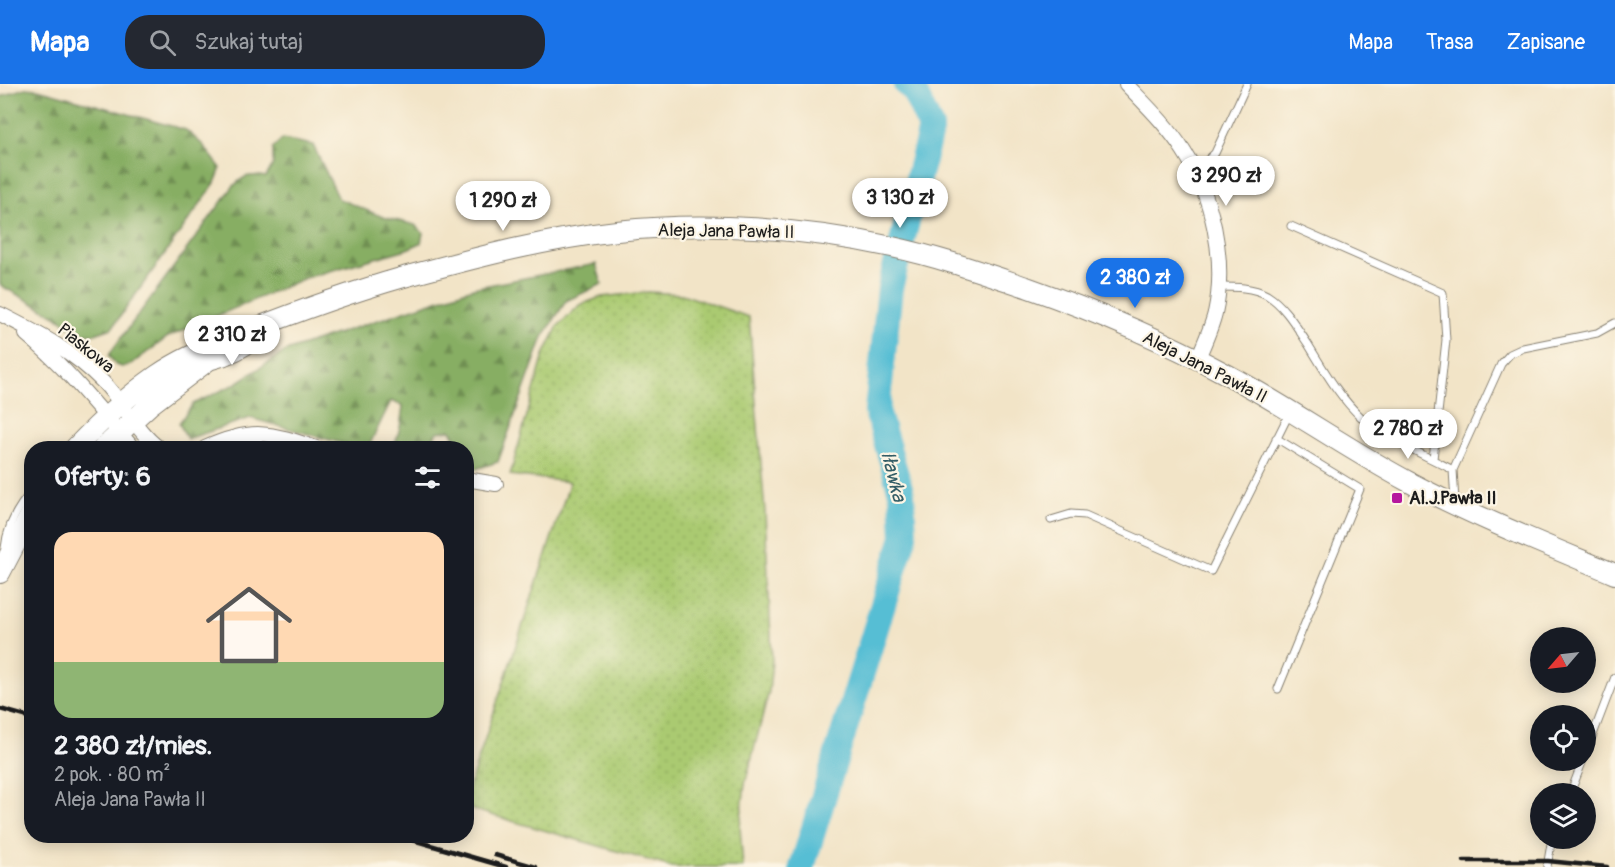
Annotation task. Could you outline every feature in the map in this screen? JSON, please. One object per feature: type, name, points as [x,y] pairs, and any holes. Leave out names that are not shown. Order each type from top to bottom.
[{"type":"main road","name":"Aleja Jana Pawła II","points":[[82,441],[121,403],[158,374],[188,356],[289,314],[393,280],[500,252],[620,231],[730,228],[780,230],[892,247],[969,267],[1124,325],[1228,375],[1406,481],[1455,506],[1615,574]]},
{"type":"main road","name":"Aleja Jana Pawła II","points":[[111,441],[197,369],[245,333]]},
{"type":"main road","points":[[2,567],[24,527]]},
{"type":"main road","points":[[0,585],[24,549]]},
{"type":"street","points":[[1126,84],[1164,124],[1196,171],[1207,196],[1214,224],[1218,257],[1218,287],[1210,331],[1197,360]]},
{"type":"street","name":"Piaskowa","points":[[3,316],[57,343],[103,382],[121,403],[127,426]]},
{"type":"street","name":"Piaskowa","points":[[3,316],[50,354],[89,394],[106,416],[127,426]]},
{"type":"street","points":[[127,426],[131,441]]},
{"type":"street","points":[[127,426],[149,441]]},
{"type":"street","points":[[227,441],[252,433],[278,435],[296,441]]},
{"type":"street","points":[[474,480],[496,484]]},
{"type":"lane","points":[[1196,171],[1215,153],[1247,84]]},
{"type":"lane","points":[[1291,226],[1443,293],[1446,340],[1434,459]]},
{"type":"lane","points":[[1218,287],[1252,290],[1268,296],[1282,308],[1337,390],[1363,418],[1389,436],[1453,470]]},
{"type":"lane","points":[[197,369],[225,362],[260,344],[289,314]]},
{"type":"lane","points":[[1455,506],[1453,470],[1501,364],[1510,354],[1523,348],[1597,333],[1615,323]]},
{"type":"lane","points":[[1051,520],[1071,514],[1085,515],[1211,571],[1290,412]]},
{"type":"lane","points":[[1276,438],[1360,489],[1278,689]]},
{"type":"lane","points":[[2,567],[6,535],[10,524],[24,504]]},
{"type":"lane","points":[[1596,727],[1615,677]]},
{"type":"lane","points":[[1546,867],[1550,849]]},
{"type":"green space","points":[[25,88],[38,89],[186,130],[203,145],[221,168],[215,183],[112,328],[95,334],[79,333],[54,315],[0,285],[0,97]]},
{"type":"green space","points":[[282,139],[313,145],[339,199],[383,217],[415,225],[423,233],[421,243],[305,278],[168,337],[130,365],[122,367],[116,365],[109,356],[113,349],[232,188],[247,176],[266,177],[273,164],[273,148]]},
{"type":"green space","points":[[596,264],[602,284],[566,301],[543,337],[498,462],[474,469],[474,441],[456,441],[451,430],[437,432],[431,441],[396,441],[403,406],[391,401],[371,441],[334,441],[250,418],[187,439],[179,423],[193,404],[235,384],[286,351],[473,288]]},
{"type":"green space","points":[[648,292],[682,294],[749,317],[765,512],[772,661],[769,691],[745,784],[740,827],[743,867],[672,867],[474,810],[474,772],[570,482],[510,475],[544,355],[558,326],[580,305],[601,297]]},
{"type":"waterway","name":"Iławka","points":[[802,867],[904,537],[902,495],[877,411],[890,288],[931,128],[913,89],[906,84]]},
{"type":"railway","points":[[0,709],[24,716]]},
{"type":"railway","points":[[423,843],[506,867]]},
{"type":"railway","points":[[495,855],[536,867]]},
{"type":"railway","points":[[1464,861],[1548,861],[1607,867]]},
{"type":"place","name":"Al.J.Pawła II","points":[[1397,498]]}]
